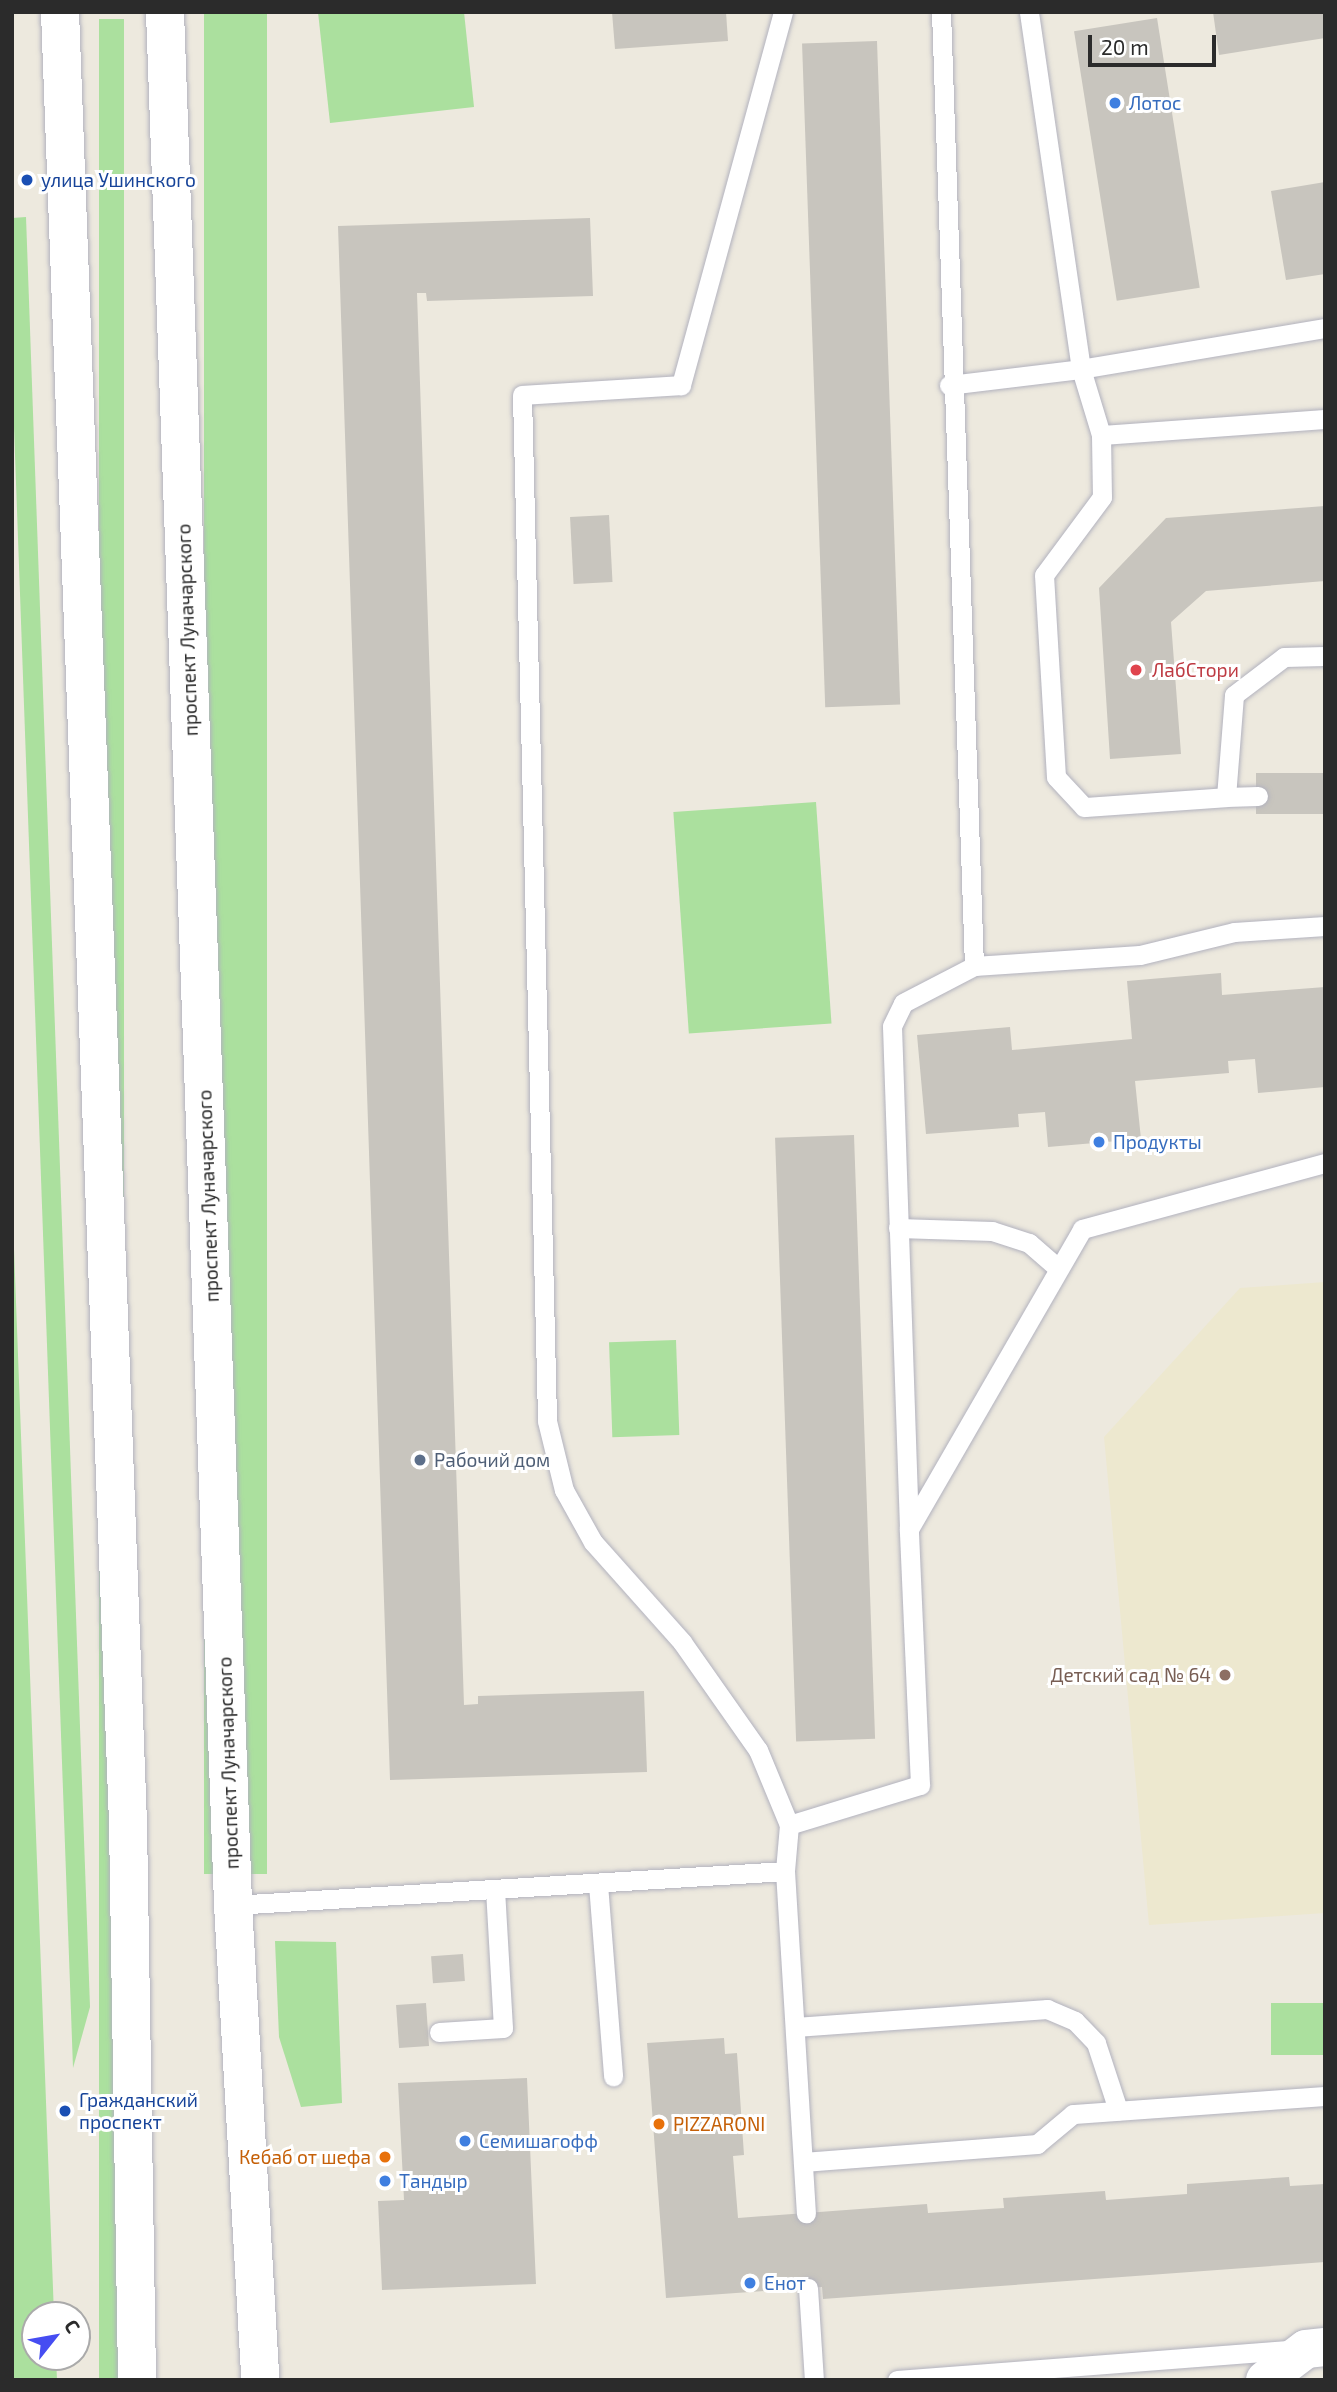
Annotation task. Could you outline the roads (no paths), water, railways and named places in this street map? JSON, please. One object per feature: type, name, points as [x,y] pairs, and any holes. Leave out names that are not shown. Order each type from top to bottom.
[{"type":"main road","points":[[60,12],[128,1823],[137,2380]]},
{"type":"main road","name":"проспект Луначарского","points":[[165,12],[233,1905],[260,2380]]},
{"type":"main road","points":[[1265,2380],[1316,2348]]},
{"type":"lane","points":[[783,12],[681,385],[522,396],[547,1421],[564,1490],[593,1542],[682,1642],[758,1750],[789,1825],[785,1871],[806,2213]]},
{"type":"lane","points":[[941,12],[949,385],[974,966]]},
{"type":"lane","points":[[1029,12],[1081,369],[1101,435],[1102,497],[1044,575],[1056,777],[1084,807],[1258,796]]},
{"type":"lane","points":[[949,385],[1081,369],[1325,328]]},
{"type":"lane","points":[[1101,435],[1325,419]]},
{"type":"lane","points":[[1226,797],[1234,695],[1284,657],[1325,656]]},
{"type":"lane","points":[[789,1825],[920,1785],[891,1026],[903,1003],[925,988],[974,966],[1140,955],[1234,932],[1325,926]]},
{"type":"lane","points":[[909,1529],[1057,1266],[1082,1230],[1325,1163]]},
{"type":"lane","points":[[898,1228],[992,1231],[1029,1243],[1057,1266]]},
{"type":"lane","points":[[233,1905],[785,1871]]},
{"type":"lane","points":[[598,1884],[613,2076]]},
{"type":"lane","points":[[439,2032],[503,2028],[495,1889]]},
{"type":"lane","points":[[795,2027],[1047,2009],[1075,2021],[1096,2043],[1118,2110]]},
{"type":"lane","points":[[803,2162],[1037,2144],[1073,2114],[1325,2096]]},
{"type":"lane","points":[[808,2288],[814,2380]]},
{"type":"lane","points":[[897,2380],[1316,2348]]},
{"type":"place","name":"Лотос","points":[[1115,103]]},
{"type":"place","name":"улица Ушинского","points":[[27,180]]},
{"type":"place","name":"ЛабСтори","points":[[1136,670]]},
{"type":"place","name":"Продукты","points":[[1099,1142]]},
{"type":"place","name":"Рабочий дом","points":[[420,1460]]},
{"type":"place","name":"Детский сад № 64","points":[[1225,1675]]},
{"type":"place","name":"Гражданский проспект","points":[[65,2111]]},
{"type":"place","name":"PIZZARONI","points":[[659,2124]]},
{"type":"place","name":"Семишагофф","points":[[465,2141]]},
{"type":"place","name":"Кебаб от шефа","points":[[385,2157]]},
{"type":"place","name":"Тандыр","points":[[385,2181]]},
{"type":"place","name":"Енот","points":[[750,2283]]}]
